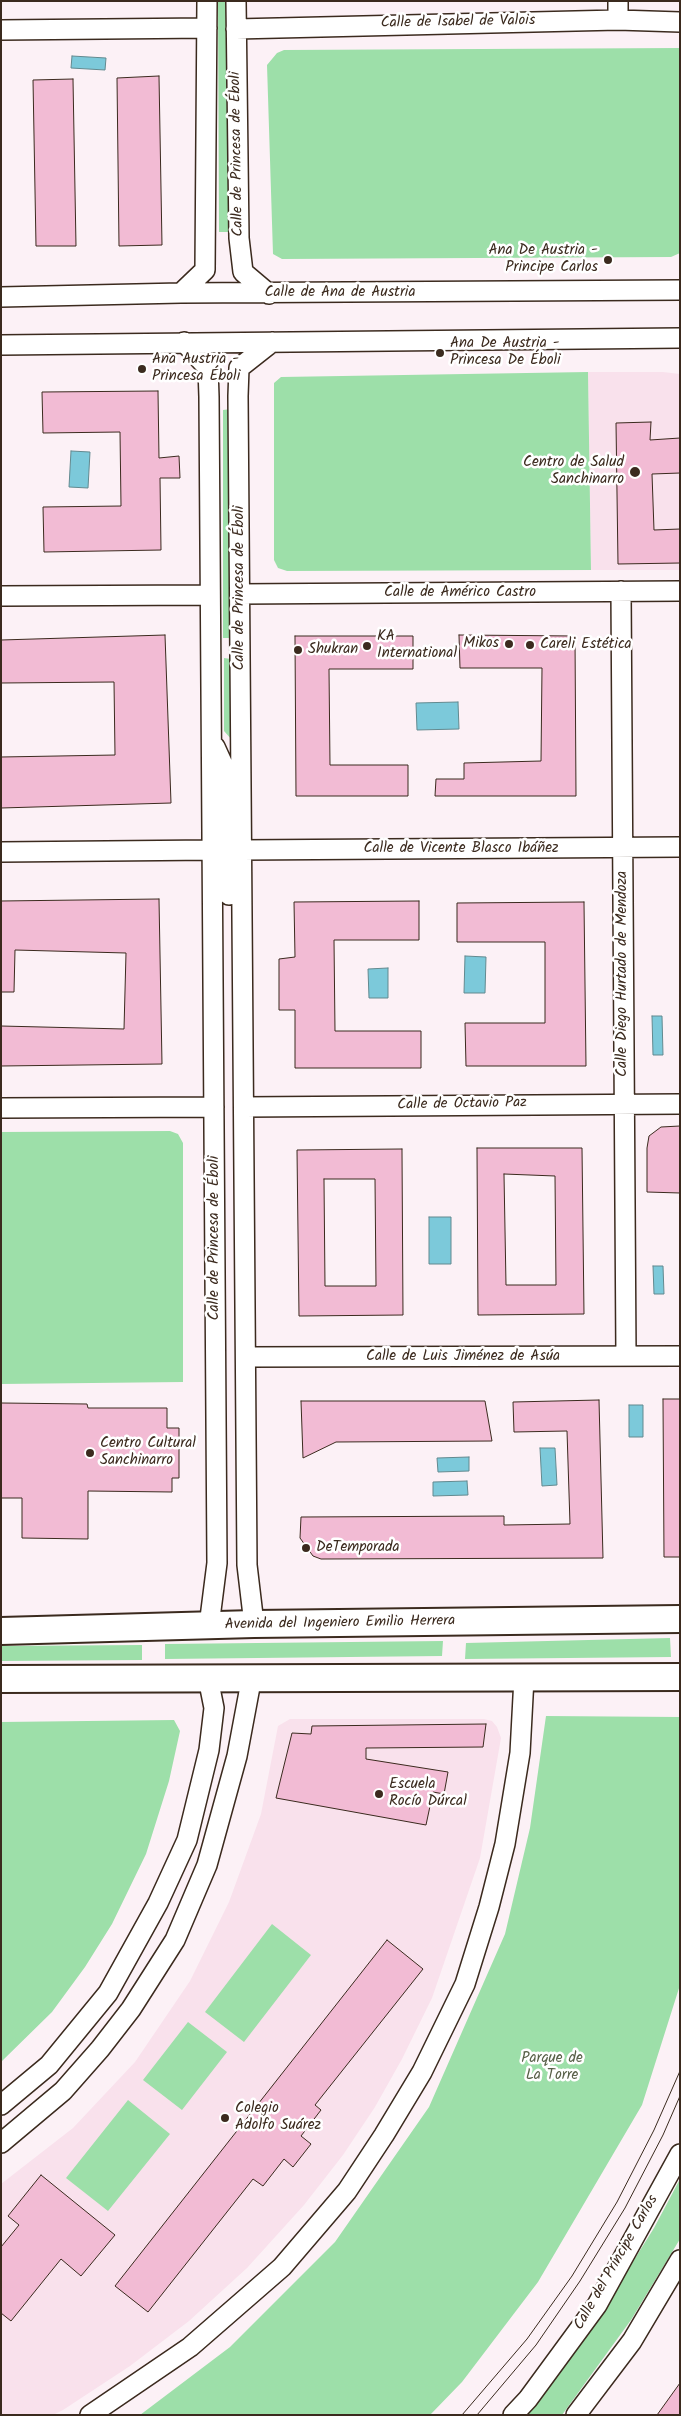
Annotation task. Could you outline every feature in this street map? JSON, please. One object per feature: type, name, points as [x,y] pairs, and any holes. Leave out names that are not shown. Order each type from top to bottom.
[{"type":"street","name":"Calle de Princesa de Éboli","points":[[181,293],[205,270],[207,1]]},
{"type":"street","name":"Calle de Princesa de Éboli","points":[[236,1],[240,246],[243,272],[269,294]]},
{"type":"street","name":"Calle de Isabel de Valois","points":[[236,29],[618,10],[680,22]]},
{"type":"street","points":[[1,30],[207,28]]},
{"type":"street","name":"Calle de Ana de Austria","points":[[1,298],[181,293],[269,294],[680,290]]},
{"type":"street","points":[[1,345],[680,338]]},
{"type":"street","name":"Calle de Princesa de Éboli","points":[[184,342],[208,368],[217,1563],[209,1626]]},
{"type":"street","name":"Calle de Princesa de Éboli","points":[[254,1624],[247,1565],[239,368],[272,342]]},
{"type":"street","name":"Calle de Américo Castro","points":[[240,594],[680,591]]},
{"type":"street","name":"Calle Diego Hurtado de Mendoza","points":[[621,592],[626,1356]]},
{"type":"street","points":[[1,596],[210,595]]},
{"type":"street","name":"Calle de Princesa de Éboli","points":[[211,739],[225,769],[225,837],[242,850]]},
{"type":"street","name":"Calle de Vicente Blasco Ibáñez","points":[[242,850],[622,849],[680,847]]},
{"type":"street","name":"Calle de Princesa de Éboli","points":[[212,850],[229,863],[229,912],[242,950]]},
{"type":"street","points":[[1,852],[212,850]]},
{"type":"street","name":"Calle de Octavio Paz","points":[[244,1107],[680,1104]]},
{"type":"street","points":[[1,1108],[214,1107]]},
{"type":"street","name":"Calle de Luis Jiménez de Asúa","points":[[246,1357],[680,1356]]},
{"type":"street","name":"Avenida del Ingeniero Emilio Herrera","points":[[1,1632],[254,1624],[680,1619]]},
{"type":"street","points":[[1,2143],[63,2091],[100,2049],[131,2009],[175,1940],[207,1865],[237,1756],[252,1676]]},
{"type":"street","points":[[1,1678],[208,1678],[252,1676],[680,1677]]},
{"type":"street","points":[[1,2105],[49,2064],[108,1993],[158,1903],[187,1840],[209,1750],[214,1708],[208,1678]]},
{"type":"street","points":[[90,2415],[190,2347],[282,2267],[347,2191],[422,2072],[465,1984],[489,1907],[505,1844],[520,1753],[524,1678]]},
{"type":"street","name":"Calle del Príncipe Carlos","points":[[513,2415],[528,2399],[597,2305],[680,2154]]},
{"type":"street","points":[[581,2413],[632,2341],[680,2260]]},
{"type":"shaded area","name":"Centro de Salud Sanchinarro","points":[[588,372],[663,372],[680,374],[680,570],[591,570]]},
{"type":"shaded area","name":"Colegio Adolfo Suárez","points":[[290,1719],[484,1719],[492,1721],[497,1727],[501,1738],[480,1858],[432,1998],[402,2059],[375,2107],[343,2155],[304,2205],[247,2268],[189,2321],[130,2366],[63,2410],[53,2415],[1,2415],[1,2184],[73,2128],[135,2062],[190,1981],[229,1902],[261,1814],[278,1726]]},
{"type":"green space","points":[[218,1],[227,1],[231,232],[219,232]]},
{"type":"green space","points":[[680,48],[680,253],[671,257],[282,259],[273,254],[267,65],[277,53],[284,50]]},
{"type":"green space","points":[[588,372],[591,570],[287,571],[278,568],[274,560],[274,383],[281,377]]},
{"type":"green space","points":[[231,409],[233,638],[223,638],[223,410]]},
{"type":"green space","points":[[224,658],[231,659],[232,740],[224,731]]},
{"type":"green space","points":[[170,1131],[178,1134],[183,1143],[183,1382],[1,1384],[1,1132]]},
{"type":"green space","points":[[670,1638],[671,1657],[465,1659],[466,1643]]},
{"type":"green space","points":[[443,1641],[442,1656],[165,1659],[165,1644]]},
{"type":"green space","points":[[142,1645],[142,1660],[1,1661],[1,1646]]},
{"type":"green space","name":"Parque de La Torre","points":[[546,1716],[680,1717],[680,1985],[642,2105],[538,2282],[462,2382],[430,2415],[140,2415],[230,2347],[335,2242],[429,2107],[505,1934],[530,1828]]},
{"type":"green space","points":[[174,1720],[180,1731],[169,1781],[146,1854],[112,1924],[85,1967],[52,2012],[1,2062],[1,1722]]},
{"type":"green space","points":[[272,1924],[311,1955],[244,2042],[205,2012]]},
{"type":"green space","points":[[188,2022],[227,2052],[182,2110],[143,2080]]},
{"type":"green space","points":[[128,2100],[170,2134],[108,2211],[66,2178]]},
{"type":"green space","points":[[680,2179],[680,2239],[631,2320],[562,2415],[524,2415],[602,2311],[654,2228]]},
{"type":"water","points":[[72,56],[106,58],[105,70],[71,68]]},
{"type":"water","points":[[71,451],[90,452],[88,488],[69,487]]},
{"type":"water","points":[[458,702],[459,729],[417,730],[416,703]]},
{"type":"water","points":[[465,956],[486,957],[485,993],[464,993]]},
{"type":"water","points":[[388,968],[388,998],[369,998],[368,969]]},
{"type":"water","points":[[652,1016],[662,1016],[663,1055],[653,1055]]},
{"type":"water","points":[[429,1217],[451,1217],[451,1264],[429,1264]]},
{"type":"water","points":[[653,1266],[663,1266],[664,1294],[654,1294]]},
{"type":"water","points":[[629,1405],[643,1405],[643,1437],[629,1437]]},
{"type":"water","points":[[540,1448],[555,1448],[557,1485],[542,1486]]},
{"type":"water","points":[[469,1457],[469,1471],[438,1472],[437,1458]]},
{"type":"water","points":[[467,1481],[468,1495],[433,1496],[433,1482]]},
{"type":"building","points":[[159,76],[162,245],[119,246],[117,78]]},
{"type":"building","points":[[73,79],[76,246],[36,246],[33,80]]},
{"type":"building","points":[[158,391],[159,458],[179,456],[180,478],[160,478],[161,550],[44,552],[43,507],[121,506],[120,432],[43,433],[42,392]]},
{"type":"building","points":[[651,422],[650,440],[680,438],[680,473],[652,474],[654,530],[680,529],[680,563],[618,564],[616,423]]},
{"type":"building","points":[[165,635],[171,803],[1,808],[1,757],[115,755],[114,682],[1,683],[1,640]]},
{"type":"building","points":[[459,635],[575,636],[576,796],[435,796],[436,779],[464,779],[464,763],[541,761],[542,668],[460,668]]},
{"type":"building","points":[[295,636],[413,636],[413,669],[329,669],[330,765],[408,765],[408,796],[296,796]]},
{"type":"building","points":[[159,899],[162,1064],[1,1066],[1,1026],[124,1029],[126,953],[15,950],[14,992],[1,992],[1,901]]},
{"type":"building","points":[[419,901],[419,940],[334,940],[335,1031],[421,1031],[421,1068],[295,1068],[295,1010],[279,1010],[279,959],[295,957],[294,902]]},
{"type":"building","points":[[584,902],[586,1066],[466,1066],[465,1023],[545,1023],[545,942],[457,942],[457,903]]},
{"type":"building","points":[[680,1126],[680,1193],[647,1192],[647,1148],[649,1136],[661,1127]]},
{"type":"building","points":[[477,1148],[582,1148],[584,1314],[478,1315]],"holes":[[[504,1174],[555,1176],[556,1285],[506,1285]]]},
{"type":"building","points":[[402,1149],[403,1315],[299,1316],[297,1150]],"holes":[[[324,1179],[375,1179],[376,1286],[325,1286]]]},
{"type":"building","points":[[663,1399],[680,1399],[680,1557],[664,1557]]},
{"type":"building","points":[[599,1400],[603,1558],[321,1559],[313,1556],[300,1538],[301,1517],[504,1516],[504,1525],[570,1524],[567,1431],[514,1432],[513,1402]]},
{"type":"building","points":[[301,1401],[485,1401],[492,1441],[336,1442],[303,1458]]},
{"type":"building","name":"Centro Cultural Sanchinarro","points":[[1,1403],[87,1404],[88,1408],[167,1408],[167,1428],[179,1428],[179,1478],[172,1478],[172,1492],[88,1491],[88,1539],[22,1538],[22,1498],[1,1498]]},
{"type":"building","points":[[486,1724],[483,1747],[366,1748],[366,1759],[448,1772],[444,1794],[433,1792],[426,1825],[276,1798],[292,1733],[311,1734],[312,1726]]},
{"type":"building","points":[[387,1940],[423,1969],[315,2105],[321,2110],[301,2136],[311,2144],[293,2167],[284,2159],[263,2186],[253,2179],[148,2312],[115,2286]]},
{"type":"building","points":[[41,2175],[115,2235],[81,2276],[61,2259],[11,2321],[1,2313],[1,2247],[19,2225],[8,2216]]},
{"type":"building","points":[[680,2383],[680,2415],[657,2415]]},
{"type":"tram line","points":[[462,2415],[527,2339],[572,2276],[617,2202],[654,2130],[680,2071]]},
{"type":"tram line","points":[[477,2415],[536,2345],[580,2281],[625,2208],[663,2135],[680,2096]]},
{"type":"place","name":"Ana De Austria - Principe Carlos","points":[[608,260]]},
{"type":"place","name":"Ana De Austria - Princesa De Éboli","points":[[440,353]]},
{"type":"place","name":"Ana Austria - Princesa Éboli","points":[[142,369]]},
{"type":"place","name":"Centro de Salud Sanchinarro","points":[[635,472]]},
{"type":"place","name":"Mikos","points":[[509,644]]},
{"type":"place","name":"Careli Estética","points":[[530,645]]},
{"type":"place","name":"KA International","points":[[367,646]]},
{"type":"place","name":"Shukran","points":[[298,650]]},
{"type":"place","name":"Centro Cultural Sanchinarro","points":[[90,1453]]},
{"type":"place","name":"DeTemporada","points":[[306,1548]]},
{"type":"place","name":"Escuela Rocío Dúrcal","points":[[379,1794]]},
{"type":"place","name":"Colegio Adolfo Suárez","points":[[225,2118]]}]
